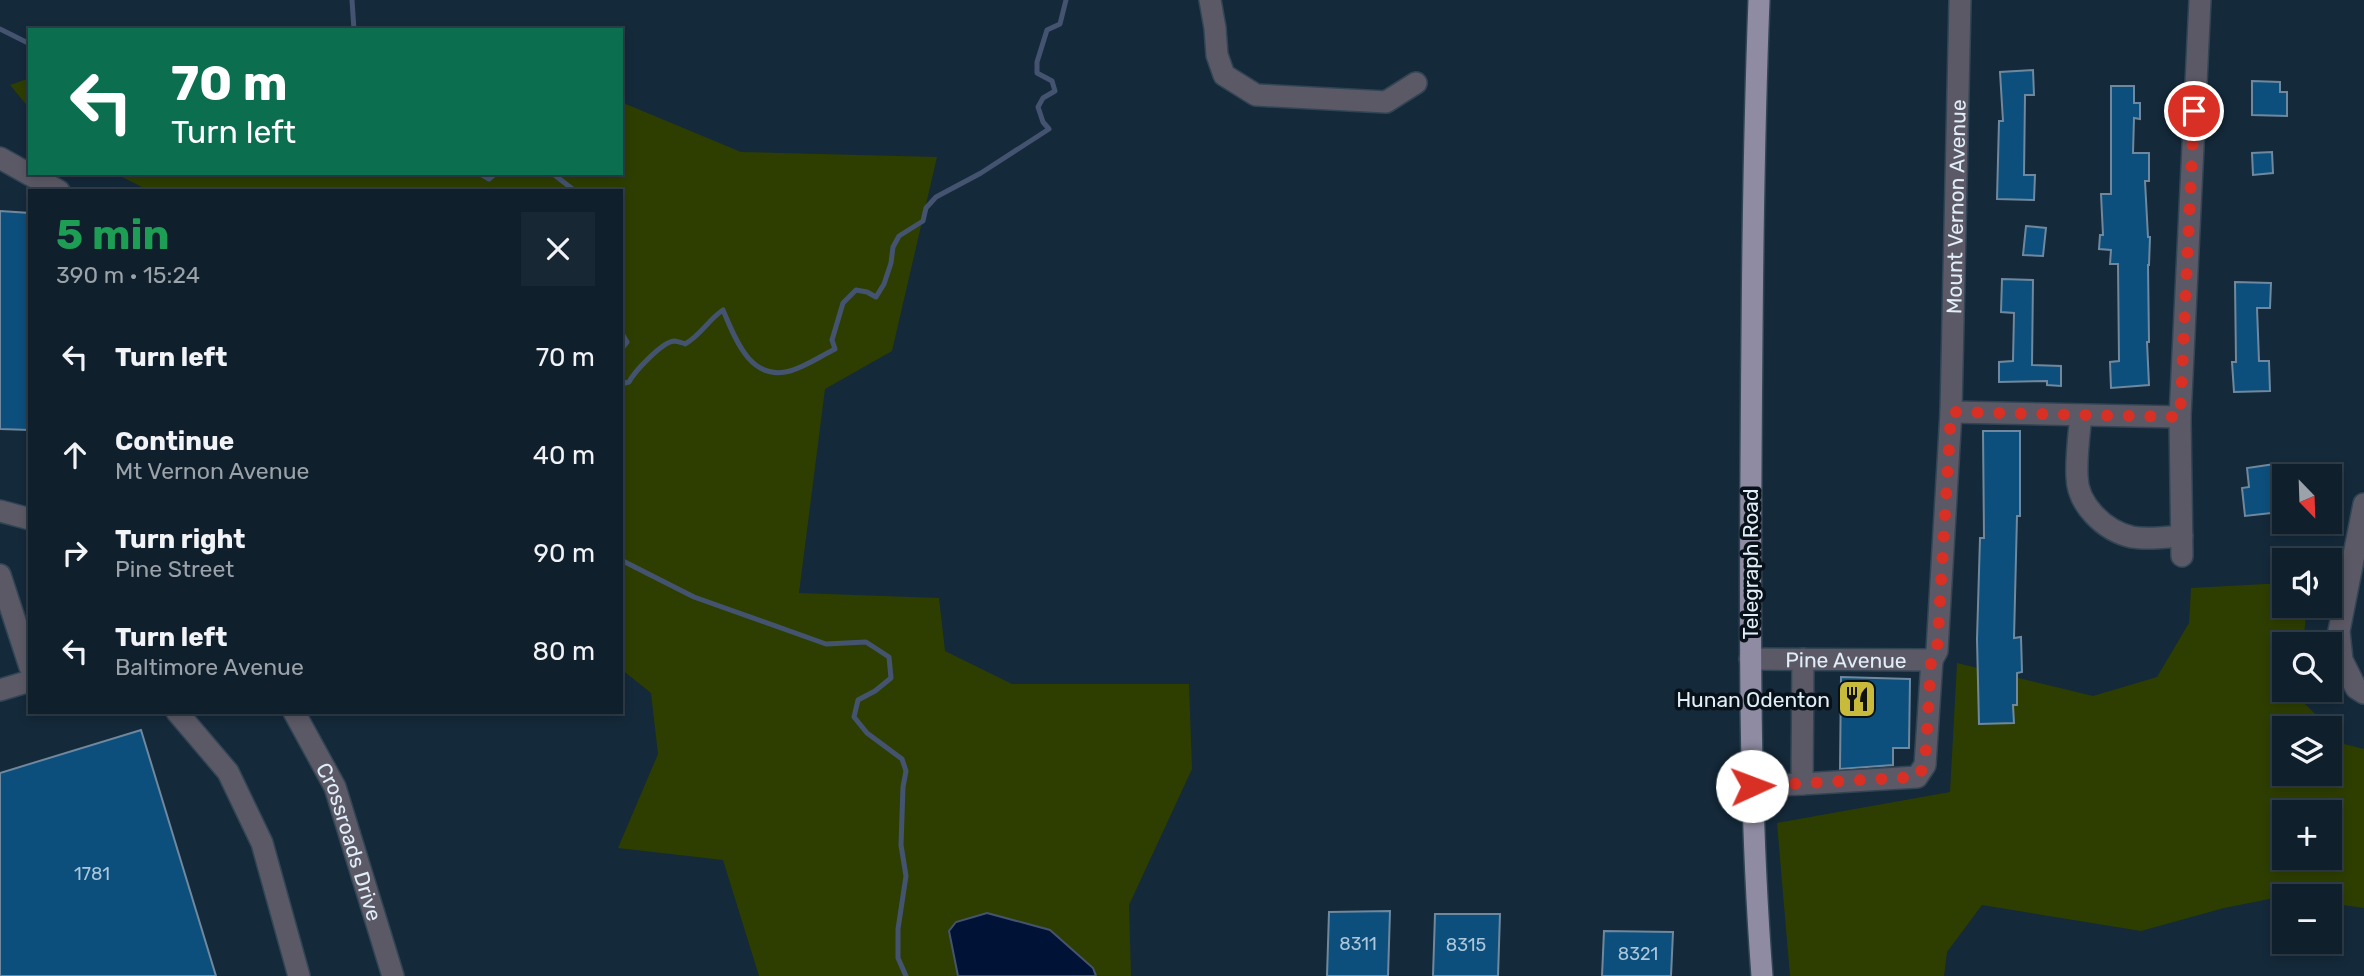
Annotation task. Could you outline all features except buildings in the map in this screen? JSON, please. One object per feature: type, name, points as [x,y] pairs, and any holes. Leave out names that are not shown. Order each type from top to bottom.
[{"type":"main road","name":"Telegraph Road","points":[[1759,0],[1753,152],[1750,659],[1754,867],[1762,976]]},
{"type":"main road","name":"Telegraph Road","points":[[1753,152],[1773,0]]},
{"type":"street","points":[[1210,0],[1217,55],[1224,75],[1256,95],[1385,102],[1416,83]]},
{"type":"street","name":"Mount Vernon Avenue","points":[[1802,784],[1917,777],[1925,765],[1951,412],[1960,0]]},
{"type":"street","points":[[2081,415],[2078,491],[2088,506],[2101,522],[2117,532],[2182,546],[2180,417],[2200,0]]},
{"type":"street","points":[[0,158],[28,174]]},
{"type":"street","points":[[30,175],[55,189]]},
{"type":"street","points":[[1951,412],[2180,417]]},
{"type":"street","points":[[2364,504],[2339,631],[2342,660],[2356,688],[2364,693]]},
{"type":"street","points":[[0,511],[28,518]]},
{"type":"street","points":[[0,575],[7,617],[28,663]]},
{"type":"street","name":"Pine Avenue","points":[[1750,659],[1934,655]]},
{"type":"street","points":[[1752,786],[1802,784],[1803,659]]},
{"type":"street","points":[[0,690],[28,682]]},
{"type":"street","points":[[179,714],[228,772],[262,843],[299,976]]},
{"type":"street","name":"Crossroads Drive","points":[[295,714],[335,787],[393,976]]},
{"type":"green space","points":[[28,79],[28,107],[10,85]]},
{"type":"green space","points":[[623,103],[741,152],[937,157],[892,351],[825,389],[799,593],[939,598],[945,651],[1012,684],[1189,684],[1192,769],[1129,905],[1131,976],[759,976],[723,860],[618,848],[658,754],[651,693],[623,671],[623,189],[146,189],[118,175],[623,175]]},
{"type":"green space","points":[[2272,584],[2272,618],[2306,618],[2304,632],[2272,632],[2272,702],[2303,702],[2317,716],[2272,716],[2272,786],[2342,786],[2342,742],[2364,749],[2364,908],[2342,905],[2342,884],[2272,884],[2272,898],[2224,908],[2141,931],[1982,905],[1947,952],[1944,976],[1790,976],[1777,823],[1950,792],[1957,663],[2093,696],[2157,677],[2189,623],[2191,588]]},
{"type":"water","points":[[987,913],[1050,930],[1093,968],[1096,976],[958,976],[949,931],[956,922]]},
{"type":"waterway","points":[[352,0],[354,28]]},
{"type":"waterway","points":[[623,384],[629,382],[642,365],[663,346],[674,341],[685,344],[723,310],[739,345],[754,364],[764,370],[776,373],[790,371],[835,349],[832,340],[843,303],[856,290],[876,297],[884,284],[893,247],[899,236],[923,221],[926,208],[936,197],[981,173],[1049,129],[1043,122],[1038,107],[1043,98],[1055,91],[1052,81],[1037,73],[1037,62],[1047,30],[1060,24],[1066,0]]},
{"type":"waterway","points":[[0,29],[28,43]]},
{"type":"waterway","points":[[482,175],[489,179],[494,175]]},
{"type":"waterway","points":[[555,175],[572,189]]},
{"type":"waterway","points":[[623,335],[627,342],[623,347]]},
{"type":"waterway","points":[[623,561],[694,597],[826,644],[866,642],[889,657],[891,678],[858,700],[854,717],[867,733],[902,759],[906,771],[901,845],[906,876],[898,929],[898,958],[906,976]]},
{"type":"place","name":"Hunan Odenton","points":[[1857,699]]},
{"type":"route","points":[[1752,786],[1917,777],[1925,765],[1931,660],[1937,651],[1951,412],[2180,417],[2194,111]]}]
